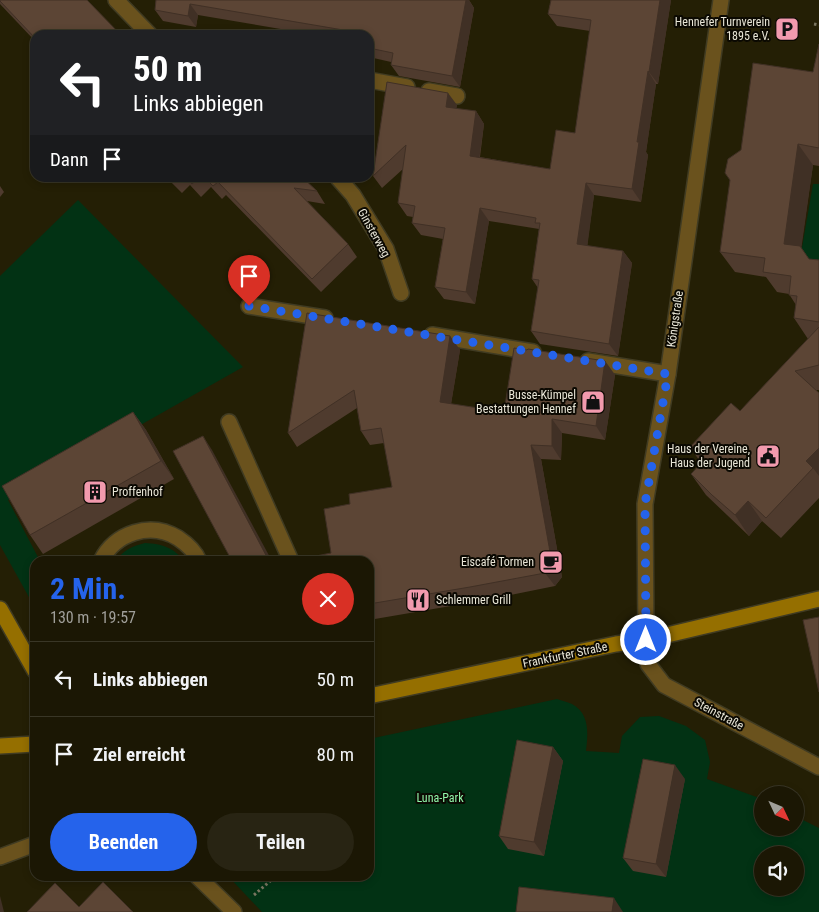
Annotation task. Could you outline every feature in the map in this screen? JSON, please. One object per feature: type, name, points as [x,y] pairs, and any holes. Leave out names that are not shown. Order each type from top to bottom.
[{"type":"main road","name":"Frankfurter Straße","points":[[374,695],[616,644],[646,640],[819,599]]},
{"type":"main road","points":[[0,609],[30,662]]},
{"type":"main road","points":[[0,746],[30,744]]},
{"type":"street","points":[[116,0],[145,30]]},
{"type":"street","name":"Königstraße","points":[[646,640],[645,504],[668,374],[721,0]]},
{"type":"street","points":[[374,81],[457,96]]},
{"type":"street","name":"Ginsterweg","points":[[342,182],[353,195],[386,249],[400,293]]},
{"type":"street","points":[[249,306],[336,320]]},
{"type":"street","points":[[414,333],[551,355]]},
{"type":"street","points":[[570,358],[668,374]]},
{"type":"street","points":[[228,422],[289,556]]},
{"type":"street","points":[[104,556],[110,546],[123,537],[138,531],[155,530],[171,534],[185,542],[196,556]]},
{"type":"street","name":"Steinstraße","points":[[646,640],[648,664],[664,685],[819,767]]},
{"type":"street","points":[[0,857],[30,846]]},
{"type":"street","points":[[202,881],[234,912]]},
{"type":"path","points":[[814,24],[819,25]]},
{"type":"green space","points":[[813,184],[819,184],[819,263],[800,259]]},
{"type":"green space","points":[[78,200],[243,367],[8,500],[37,556],[30,556],[30,599],[0,545],[0,276]]},
{"type":"green space","points":[[145,543],[157,544],[167,547],[180,556],[120,556],[136,546]]},
{"type":"green space","name":"Luna-Park","points":[[557,699],[572,704],[582,713],[587,731],[586,751],[619,753],[622,736],[640,717],[659,716],[686,726],[705,740],[710,762],[707,779],[754,796],[754,836],[804,836],[804,820],[819,828],[819,912],[262,912],[233,881],[374,881],[374,738]]},
{"type":"building","points":[[87,0],[116,30],[30,30],[30,33],[0,1]]},
{"type":"building","points":[[156,0],[466,0],[452,76],[391,65],[393,53],[374,49],[374,30],[343,30],[190,4],[188,16],[155,10]]},
{"type":"building","points":[[551,0],[660,0],[637,142],[639,142],[632,189],[586,183],[577,244],[623,251],[609,344],[531,331],[539,280],[532,279],[540,223],[535,223],[536,218],[480,208],[466,292],[435,287],[445,228],[412,223],[415,206],[398,203],[406,145],[374,175],[387,82],[448,93],[446,107],[476,111],[470,156],[550,169],[556,130],[575,133],[591,20],[548,14]]},
{"type":"building","points":[[819,44],[819,148],[798,144],[784,244],[800,246],[809,259],[819,260],[819,322],[794,318],[797,296],[789,295],[791,276],[763,272],[765,258],[720,252],[730,180],[725,173],[728,159],[741,150],[753,63],[813,72]]},
{"type":"building","points":[[209,182],[218,182],[213,186]]},
{"type":"building","points":[[218,182],[307,182],[317,191],[294,188],[348,244],[312,279]]},
{"type":"building","points":[[307,313],[450,336],[440,402],[504,412],[514,348],[605,361],[596,426],[552,419],[552,446],[531,445],[552,563],[545,573],[374,603],[374,556],[316,556],[331,553],[324,509],[350,504],[349,494],[392,487],[381,428],[361,431],[354,390],[288,433]]},
{"type":"building","name":"Haus der Vereine, Haus der Jugend","points":[[819,327],[819,365],[795,371],[819,393],[819,448],[806,461],[813,468],[766,518],[748,501],[735,515],[691,474],[704,460],[690,447],[731,403],[740,411]]},
{"type":"building","points":[[133,412],[161,461],[30,535],[2,486]]},
{"type":"building","points":[[203,436],[266,556],[229,556],[173,451]]},
{"type":"building","points":[[819,617],[819,692],[803,620]]},
{"type":"building","points":[[517,740],[553,747],[534,842],[499,836]]},
{"type":"building","points":[[643,759],[675,765],[656,864],[623,858]]},
{"type":"building","points":[[103,882],[133,912],[27,912],[55,883],[79,907]]},
{"type":"building","points":[[519,887],[614,898],[612,912],[516,912]]},
{"type":"place","name":"Hennefer Turnverein 1895 e.V.","points":[[787,29]]},
{"type":"place","name":"Busse-Kümpel Bestattungen Hennef","points":[[593,402]]},
{"type":"place","name":"Haus der Vereine, Haus der Jugend","points":[[768,456]]},
{"type":"place","name":"Proffenhof","points":[[95,492]]},
{"type":"place","name":"Eiscafé Tormen","points":[[551,562]]},
{"type":"place","name":"Schlemmer Grill","points":[[418,600]]},
{"type":"route","points":[[249,306],[668,374],[645,504],[646,640]]}]
